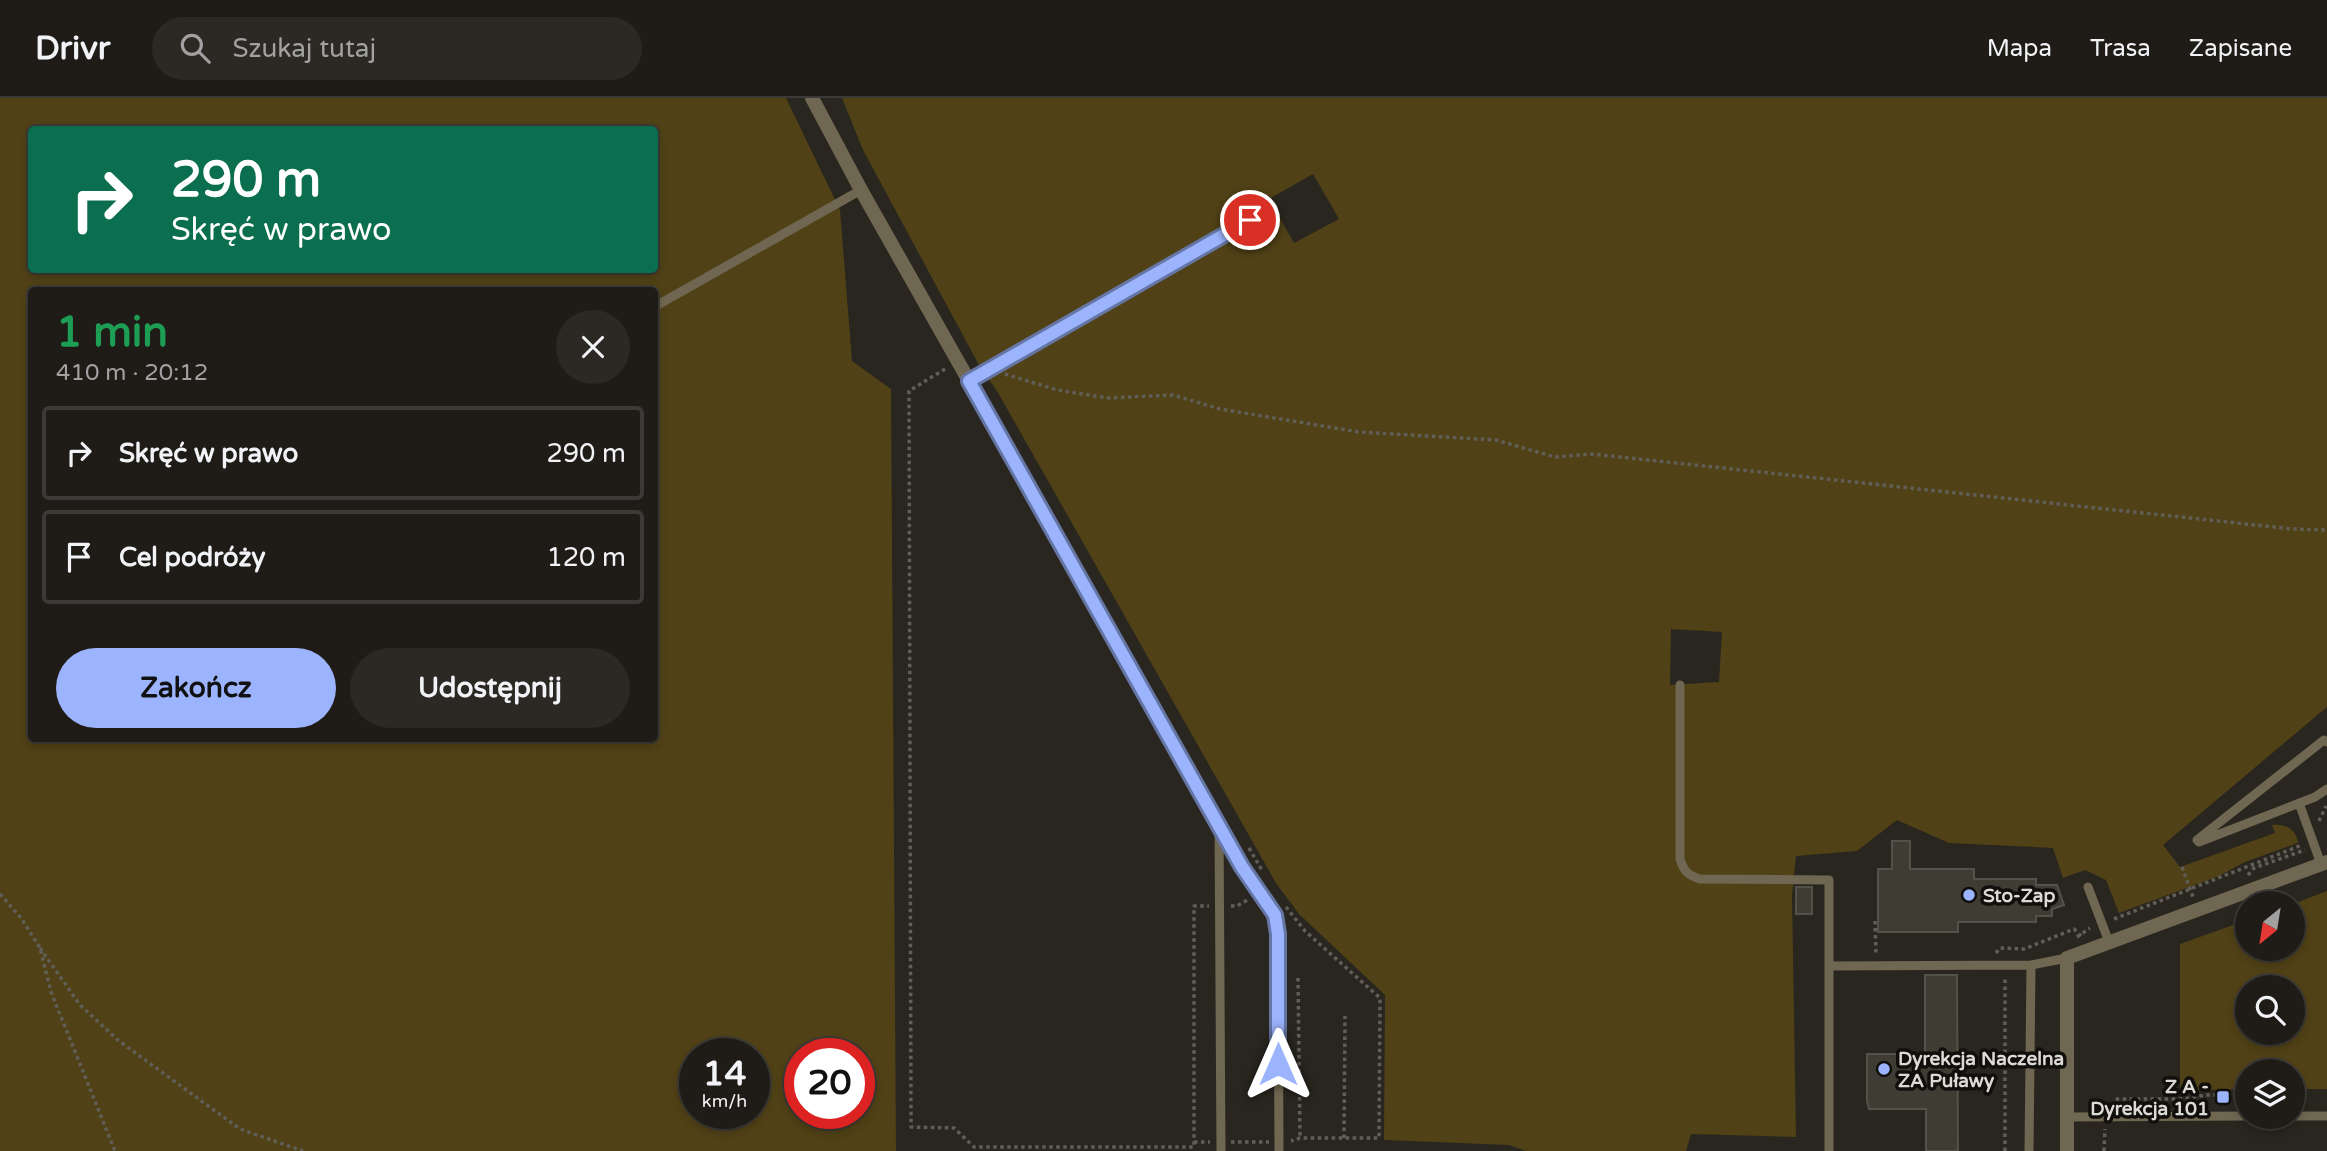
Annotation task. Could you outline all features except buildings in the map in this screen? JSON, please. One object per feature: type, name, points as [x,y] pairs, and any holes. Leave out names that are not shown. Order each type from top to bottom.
[{"type":"street","points":[[812,98],[861,190],[1219,823]]},
{"type":"street","points":[[2067,1151],[2067,958],[2324,863]]},
{"type":"lane","points":[[658,305],[861,190]]},
{"type":"lane","points":[[971,385],[994,366],[1273,207]]},
{"type":"lane","points":[[1680,685],[1680,859],[1683,869],[1689,876],[1700,879],[1829,880],[1829,1151]]},
{"type":"lane","points":[[2327,742],[2324,740],[2197,840],[2199,842],[2299,803],[2327,789]]},
{"type":"lane","points":[[2299,803],[2324,863]]},
{"type":"lane","points":[[1219,823],[1221,1147]]},
{"type":"lane","points":[[1219,823],[1259,893],[1275,915],[1278,934],[1279,1146]]},
{"type":"lane","points":[[2088,887],[2109,942]]},
{"type":"lane","points":[[1829,966],[2005,968],[2067,958]]},
{"type":"lane","points":[[2029,1151],[2031,965]]},
{"type":"lane","points":[[2067,1117],[2235,1116]]},
{"type":"lane","points":[[2305,1116],[2327,1116]]},
{"type":"path","points":[[958,361],[909,391],[911,1127],[954,1128],[974,1147],[1194,1147],[1194,906],[1237,906],[1259,893]]},
{"type":"path","points":[[994,366],[1007,376],[1057,390],[1108,398],[1172,396],[1220,409],[1359,432],[1496,440],[1555,457],[1592,454],[2265,526],[2327,530]]},
{"type":"path","points":[[2074,940],[2084,931],[2221,879],[2300,843],[2325,837],[2319,818],[2327,805]]},
{"type":"path","points":[[1245,842],[1265,875]]},
{"type":"path","points":[[2296,853],[2300,843]]},
{"type":"path","points":[[2182,867],[2194,899]]},
{"type":"path","points":[[0,894],[21,918],[80,1005],[119,1041],[240,1129],[303,1151]]},
{"type":"path","points":[[1194,1142],[1221,1147],[1279,1146],[1300,1138],[1379,1138],[1380,998],[1306,931],[1279,897]]},
{"type":"path","points":[[40,948],[51,992],[115,1151]]},
{"type":"path","points":[[2005,1151],[2005,954],[2032,954]]},
{"type":"path","points":[[1298,978],[1300,1138]]},
{"type":"path","points":[[1344,1138],[1345,1016]]},
{"type":"shaded area","points":[[0,98],[786,98],[840,210],[852,361],[891,389],[896,1151],[0,1151]]},
{"type":"shaded area","points":[[842,98],[2327,98],[2327,707],[2163,845],[2180,867],[2275,833],[2272,825],[2289,828],[2298,843],[2119,913],[2106,880],[2085,870],[2063,878],[2053,848],[1949,843],[1897,820],[1857,851],[1796,856],[1792,896],[1796,1137],[1691,1134],[1686,1151],[1526,1151],[1509,1145],[1384,1140],[1385,995],[1299,914],[1276,883],[997,391],[979,365],[863,150]],"holes":[[[1313,174],[1339,219],[1294,243],[1269,199]],[[1671,629],[1722,632],[1719,682],[1670,685]]]},
{"type":"shaded area","points":[[2327,891],[2327,1089],[2305,1089],[2305,1059],[2235,1059],[2235,1089],[2201,1090],[2180,1094],[2180,944],[2235,924],[2235,961],[2305,961],[2305,899]]},
{"type":"place","name":"Sto-Zap","points":[[1969,895]]},
{"type":"place","name":"Dyrekcja Naczelna ZA Puławy","points":[[1884,1069]]},
{"type":"place","name":"Z A - Dyrekcja 101","points":[[2223,1097]]},
{"type":"route","points":[[1250,220],[969,381],[1242,867],[1275,915],[1278,934],[1278,1064]]}]
